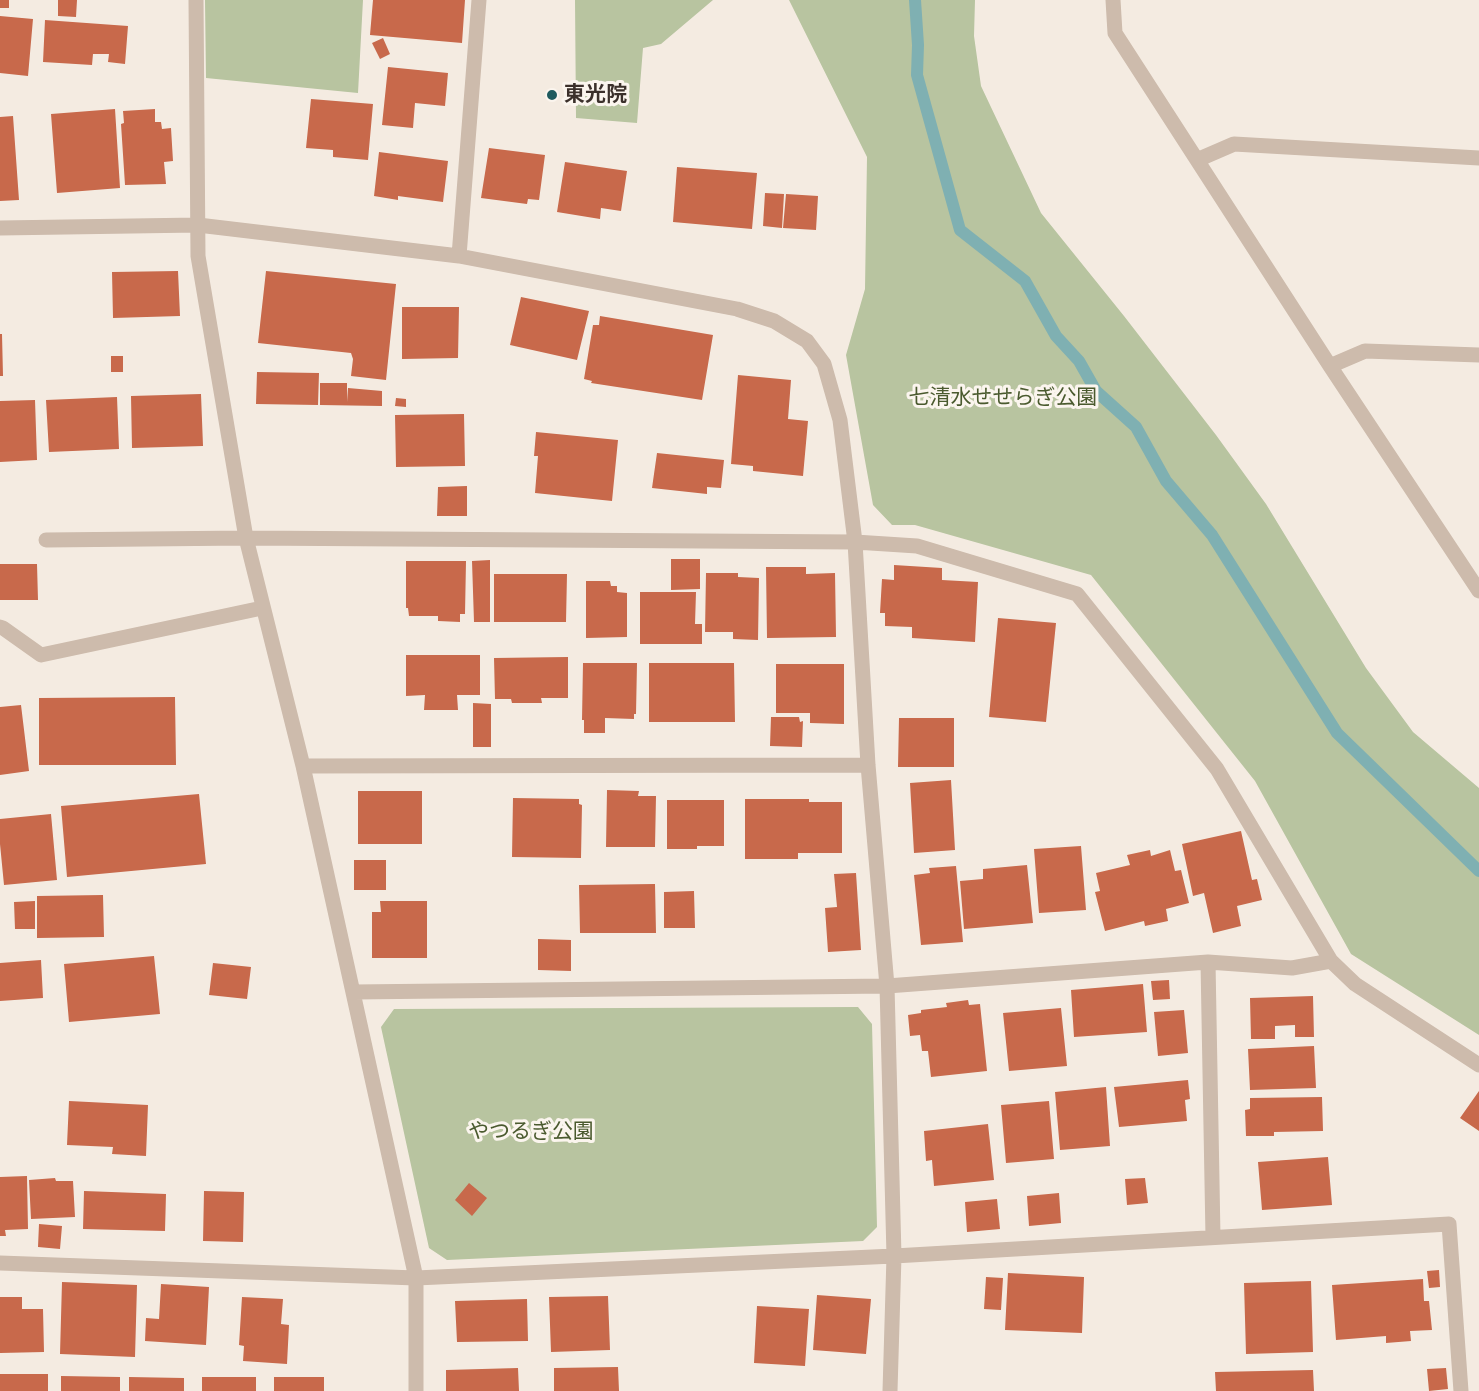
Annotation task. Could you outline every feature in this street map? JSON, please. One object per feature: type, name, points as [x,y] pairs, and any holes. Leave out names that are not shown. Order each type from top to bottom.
[{"type":"street","points":[[196,0],[198,256],[246,538],[303,766],[416,1278],[416,1391]]},
{"type":"street","points":[[459,256],[479,0]]},
{"type":"street","points":[[1113,0],[1115,33],[1330,366],[1472,568],[1479,591]]},
{"type":"street","points":[[1197,160],[1233,144],[1479,158]]},
{"type":"street","points":[[0,228],[198,225],[459,256],[737,309],[774,321],[807,341],[824,364],[840,420],[855,542],[868,765],[887,986],[894,1256],[890,1391]]},
{"type":"street","points":[[1330,366],[1365,351],[1479,355]]},
{"type":"street","points":[[46,540],[246,538],[855,542],[916,546],[1077,594],[1217,769],[1331,961],[1355,984],[1479,1065]]},
{"type":"street","points":[[0,627],[41,655],[262,608]]},
{"type":"street","points":[[303,766],[868,765]]},
{"type":"street","points":[[354,992],[887,986],[1208,962],[1292,968],[1331,961]]},
{"type":"street","points":[[1208,962],[1213,1237]]},
{"type":"street","points":[[0,1263],[416,1278],[894,1256],[1449,1224],[1461,1391]]},
{"type":"green space","points":[[205,0],[363,0],[358,93],[206,78]]},
{"type":"green space","points":[[575,0],[713,0],[661,44],[643,48],[637,123],[576,118]]},
{"type":"green space","name":"七清水せせらぎ公園","points":[[789,0],[975,0],[974,36],[981,86],[1041,213],[1124,316],[1266,504],[1366,668],[1413,732],[1479,788],[1479,1035],[1351,954],[1255,781],[1091,575],[915,525],[892,525],[873,505],[846,355],[865,289],[867,157]]},
{"type":"green space","name":"やつるぎ公園","points":[[858,1007],[872,1024],[877,1227],[863,1241],[447,1260],[429,1248],[381,1027],[394,1009]]},
{"type":"building","points":[[0,0],[9,0],[9,8],[0,8]]},
{"type":"building","points":[[58,0],[77,0],[76,17],[58,16]]},
{"type":"building","points":[[373,0],[465,0],[462,43],[370,35]]},
{"type":"building","points":[[0,16],[33,19],[28,76],[0,73]]},
{"type":"building","points":[[45,20],[128,26],[125,64],[108,62],[109,54],[93,54],[92,65],[43,62]]},
{"type":"building","points":[[383,38],[390,54],[380,59],[372,43]]},
{"type":"building","points":[[388,67],[448,73],[445,106],[415,103],[413,128],[382,125]]},
{"type":"building","points":[[311,99],[373,104],[368,160],[333,157],[333,150],[306,148]]},
{"type":"building","points":[[115,109],[120,188],[57,193],[51,114]]},
{"type":"building","points":[[155,109],[155,122],[161,122],[162,129],[171,128],[173,161],[164,162],[166,184],[125,185],[121,124],[124,123],[123,111]]},
{"type":"building","points":[[13,116],[19,200],[0,201],[0,117]]},
{"type":"building","points":[[489,148],[545,155],[539,200],[528,199],[527,204],[481,198]]},
{"type":"building","points":[[379,152],[448,161],[443,202],[398,196],[398,200],[374,196]]},
{"type":"building","points":[[565,162],[627,171],[621,211],[601,208],[600,219],[557,212]]},
{"type":"building","points":[[677,167],[757,173],[752,229],[673,222]]},
{"type":"building","points":[[765,193],[784,194],[782,228],[763,226]]},
{"type":"building","points":[[786,194],[818,196],[816,230],[783,228]]},
{"type":"building","points":[[178,271],[180,316],[113,318],[112,272]]},
{"type":"building","points":[[266,271],[396,284],[386,380],[351,376],[353,359],[351,353],[258,343]]},
{"type":"building","points":[[521,297],[589,311],[577,360],[510,345]]},
{"type":"building","points":[[402,307],[459,307],[458,358],[402,359]]},
{"type":"building","points":[[600,316],[713,335],[702,400],[591,383],[592,381],[584,379],[593,325],[599,325]]},
{"type":"building","points":[[0,334],[2,334],[3,376],[0,376]]},
{"type":"building","points":[[111,356],[123,356],[123,372],[111,372]]},
{"type":"building","points":[[257,372],[319,373],[318,405],[256,404]]},
{"type":"building","points":[[738,375],[791,380],[788,419],[808,421],[803,476],[753,471],[753,466],[731,464]]},
{"type":"building","points":[[320,383],[347,383],[347,402],[348,388],[382,391],[382,406],[320,405]]},
{"type":"building","points":[[201,394],[203,446],[132,448],[131,396]]},
{"type":"building","points":[[117,397],[119,449],[49,452],[46,400]]},
{"type":"building","points":[[396,398],[406,399],[406,407],[395,406]]},
{"type":"building","points":[[35,400],[37,460],[0,462],[0,401]]},
{"type":"building","points":[[464,414],[465,466],[396,467],[395,415]]},
{"type":"building","points":[[536,432],[618,440],[612,501],[535,493],[538,456],[534,456]]},
{"type":"building","points":[[657,453],[724,460],[721,488],[707,487],[707,494],[652,488]]},
{"type":"building","points":[[467,486],[467,516],[437,516],[438,487]]},
{"type":"building","points":[[671,559],[700,559],[700,589],[671,590]]},
{"type":"building","points":[[490,560],[490,622],[474,622],[472,561]]},
{"type":"building","points":[[406,561],[466,561],[465,614],[460,614],[460,622],[438,621],[438,616],[409,616],[408,608],[406,608]]},
{"type":"building","points":[[0,564],[37,564],[38,600],[0,600]]},
{"type":"building","points":[[894,565],[942,568],[942,580],[978,582],[975,642],[912,638],[912,627],[885,626],[885,613],[880,613],[882,579],[894,580]]},
{"type":"building","points":[[766,567],[806,567],[806,574],[835,573],[836,637],[767,638]]},
{"type":"building","points":[[706,573],[738,573],[738,577],[759,578],[758,640],[733,639],[733,632],[705,632]]},
{"type":"building","points":[[494,574],[567,574],[566,622],[494,622]]},
{"type":"building","points":[[586,581],[610,581],[611,586],[617,586],[617,592],[627,593],[627,637],[586,638]]},
{"type":"building","points":[[640,592],[696,592],[695,624],[702,624],[702,644],[640,644]]},
{"type":"building","points":[[998,618],[1056,623],[1046,722],[989,717]]},
{"type":"building","points":[[406,655],[480,655],[480,695],[457,695],[458,710],[424,710],[425,695],[406,696]]},
{"type":"building","points":[[568,657],[568,698],[541,698],[542,703],[512,703],[511,699],[495,699],[494,658]]},
{"type":"building","points":[[583,663],[637,663],[634,719],[605,718],[605,733],[584,733],[584,720],[582,720]]},
{"type":"building","points":[[649,663],[734,663],[735,722],[649,722]]},
{"type":"building","points":[[776,664],[844,664],[844,724],[810,723],[810,713],[776,713]]},
{"type":"building","points":[[175,697],[176,765],[39,765],[39,698]]},
{"type":"building","points":[[473,703],[491,704],[491,747],[473,747]]},
{"type":"building","points":[[21,705],[29,771],[0,775],[0,707]]},
{"type":"building","points":[[771,717],[799,717],[800,722],[803,721],[802,747],[770,746]]},
{"type":"building","points":[[899,718],[954,718],[954,767],[898,767]]},
{"type":"building","points":[[951,780],[955,850],[914,853],[910,783]]},
{"type":"building","points":[[607,790],[639,791],[638,796],[656,796],[655,847],[606,847]]},
{"type":"building","points":[[358,791],[422,791],[422,844],[358,844]]},
{"type":"building","points":[[199,794],[206,864],[67,877],[61,806]]},
{"type":"building","points":[[513,798],[579,799],[579,804],[582,805],[581,858],[512,857]]},
{"type":"building","points":[[745,799],[809,799],[809,802],[842,802],[842,853],[798,853],[798,859],[745,859]]},
{"type":"building","points":[[667,800],[724,800],[724,846],[667,849]]},
{"type":"building","points":[[51,814],[57,880],[4,885],[0,819]]},
{"type":"building","points":[[1241,831],[1252,880],[1257,879],[1262,900],[1237,906],[1241,926],[1213,933],[1204,893],[1193,896],[1182,844]]},
{"type":"building","points":[[1081,846],[1086,910],[1039,913],[1034,849]]},
{"type":"building","points":[[1150,850],[1151,856],[1170,850],[1175,871],[1181,870],[1189,903],[1166,909],[1168,921],[1145,926],[1144,921],[1105,931],[1095,892],[1100,891],[1096,873],[1130,865],[1127,855]]},
{"type":"building","points":[[354,860],[386,860],[386,890],[354,890]]},
{"type":"building","points":[[1027,865],[1033,923],[964,929],[960,881],[983,879],[983,869]]},
{"type":"building","points":[[956,866],[963,942],[921,945],[914,875],[930,873],[929,868]]},
{"type":"building","points":[[856,873],[861,950],[828,952],[825,908],[837,907],[834,874]]},
{"type":"building","points":[[655,884],[656,933],[580,933],[579,885]]},
{"type":"building","points":[[694,891],[695,928],[664,928],[664,892]]},
{"type":"building","points":[[103,895],[104,937],[37,938],[37,896]]},
{"type":"building","points":[[35,901],[35,929],[15,929],[14,902]]},
{"type":"building","points":[[380,901],[427,901],[427,958],[372,958],[372,912],[381,912]]},
{"type":"building","points":[[538,939],[571,940],[571,971],[538,970]]},
{"type":"building","points":[[154,956],[160,1014],[69,1022],[64,964]]},
{"type":"building","points":[[41,960],[43,998],[0,1001],[0,963]]},
{"type":"building","points":[[213,963],[251,967],[247,999],[209,995]]},
{"type":"building","points":[[1169,980],[1170,999],[1153,1000],[1151,981]]},
{"type":"building","points":[[1143,984],[1147,1032],[1074,1037],[1071,990]]},
{"type":"building","points":[[1313,996],[1314,1037],[1295,1037],[1295,1025],[1275,1026],[1275,1039],[1251,1039],[1250,998]]},
{"type":"building","points":[[968,1000],[969,1005],[980,1004],[987,1071],[931,1077],[928,1051],[922,1051],[920,1035],[910,1036],[908,1015],[921,1013],[921,1010],[947,1007],[946,1003]]},
{"type":"building","points":[[1061,1008],[1067,1066],[1009,1071],[1003,1013]]},
{"type":"building","points":[[1184,1010],[1188,1053],[1158,1056],[1154,1012]]},
{"type":"building","points":[[1314,1046],[1316,1088],[1250,1090],[1248,1049]]},
{"type":"building","points":[[1188,1080],[1190,1099],[1185,1100],[1187,1121],[1119,1127],[1114,1087]]},
{"type":"building","points":[[1106,1087],[1110,1146],[1060,1150],[1055,1092]]},
{"type":"building","points":[[1479,1091],[1479,1131],[1460,1118]]},
{"type":"building","points":[[1322,1097],[1323,1131],[1274,1132],[1274,1136],[1246,1136],[1245,1110],[1250,1109],[1250,1098]]},
{"type":"building","points":[[69,1101],[148,1105],[146,1156],[112,1154],[113,1147],[67,1145]]},
{"type":"building","points":[[1049,1101],[1054,1159],[1006,1163],[1001,1105]]},
{"type":"building","points":[[988,1124],[994,1180],[934,1186],[932,1160],[926,1161],[924,1131]]},
{"type":"building","points":[[1328,1157],[1332,1205],[1262,1210],[1258,1162]]},
{"type":"building","points":[[27,1176],[28,1229],[5,1230],[6,1236],[0,1236],[0,1177]]},
{"type":"building","points":[[55,1178],[56,1181],[73,1181],[75,1217],[31,1219],[29,1180]]},
{"type":"building","points":[[1145,1178],[1148,1203],[1127,1205],[1125,1179]]},
{"type":"building","points":[[469,1183],[487,1198],[472,1216],[455,1200]]},
{"type":"building","points":[[84,1191],[166,1194],[165,1231],[83,1229]]},
{"type":"building","points":[[204,1191],[244,1192],[243,1242],[203,1241]]},
{"type":"building","points":[[1059,1193],[1061,1223],[1029,1226],[1027,1196]]},
{"type":"building","points":[[997,1199],[1000,1229],[967,1232],[965,1202]]},
{"type":"building","points":[[39,1224],[62,1226],[60,1249],[38,1247]]},
{"type":"building","points":[[1439,1270],[1440,1287],[1429,1288],[1427,1271]]},
{"type":"building","points":[[1008,1273],[1084,1277],[1082,1333],[1005,1330]]},
{"type":"building","points":[[986,1277],[1003,1278],[1001,1310],[984,1309]]},
{"type":"building","points":[[1423,1279],[1424,1301],[1429,1301],[1432,1330],[1410,1331],[1411,1341],[1386,1343],[1386,1336],[1336,1340],[1332,1285]]},
{"type":"building","points":[[1311,1281],[1313,1352],[1246,1354],[1244,1283]]},
{"type":"building","points":[[62,1282],[137,1285],[135,1357],[60,1354]]},
{"type":"building","points":[[161,1284],[209,1287],[206,1345],[145,1341],[146,1318],[159,1319]]},
{"type":"building","points":[[817,1295],[871,1299],[866,1354],[813,1350]]},
{"type":"building","points":[[608,1296],[610,1350],[551,1352],[549,1297]]},
{"type":"building","points":[[0,1297],[22,1297],[22,1309],[43,1309],[44,1352],[0,1353]]},
{"type":"building","points":[[242,1297],[283,1299],[281,1324],[289,1325],[287,1364],[243,1361],[244,1346],[239,1345]]},
{"type":"building","points":[[527,1299],[528,1341],[457,1342],[455,1301]]},
{"type":"building","points":[[757,1306],[809,1309],[805,1366],[754,1363]]},
{"type":"building","points":[[618,1367],[619,1391],[554,1391],[554,1368]]},
{"type":"building","points":[[518,1368],[519,1391],[446,1391],[446,1370]]},
{"type":"building","points":[[1446,1368],[1448,1389],[1429,1391],[1427,1369]]},
{"type":"building","points":[[1313,1370],[1314,1391],[1216,1391],[1215,1372]]},
{"type":"building","points":[[0,1374],[48,1374],[48,1391],[0,1391]]},
{"type":"building","points":[[61,1376],[120,1377],[120,1391],[61,1391]]},
{"type":"building","points":[[129,1377],[184,1378],[184,1391],[129,1391]]},
{"type":"building","points":[[202,1377],[256,1377],[256,1391],[202,1391]]},
{"type":"building","points":[[274,1377],[324,1377],[324,1391],[274,1391]]},
{"type":"waterway","points":[[915,0],[917,75],[960,230],[1025,281],[1056,336],[1079,361],[1096,391],[1136,427],[1166,481],[1212,535],[1337,733],[1479,871]]},
{"type":"place","name":"東光院","points":[[552,95]]}]
